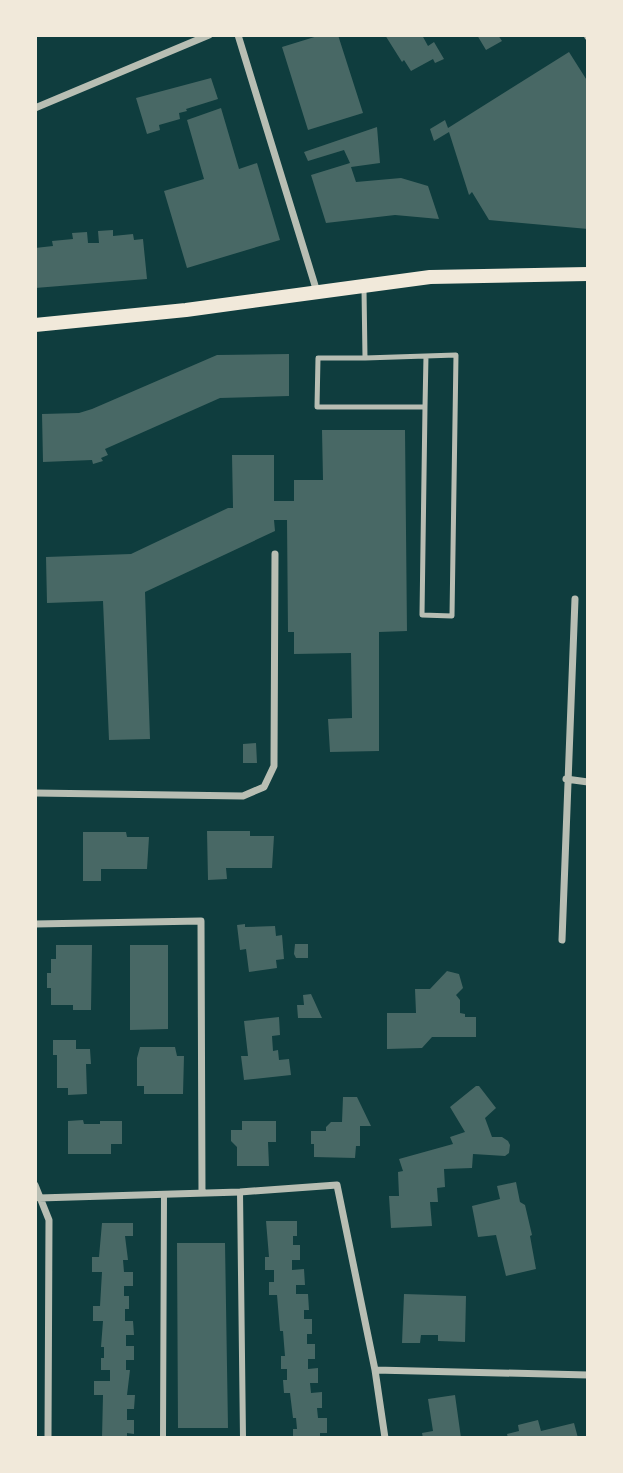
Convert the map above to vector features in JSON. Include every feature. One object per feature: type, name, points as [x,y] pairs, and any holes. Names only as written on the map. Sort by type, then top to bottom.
[{"type":"main road","points":[[35,325],[186,310],[430,277],[588,274]]},
{"type":"street","points":[[35,108],[209,35]]},
{"type":"street","points":[[239,35],[317,292]]},
{"type":"street","points":[[35,793],[243,796],[264,787],[274,766],[275,554]]},
{"type":"street","points":[[562,940],[566,779],[575,599]]},
{"type":"street","points":[[566,779],[588,782]]},
{"type":"street","points":[[35,924],[201,921],[202,1193]]},
{"type":"street","points":[[35,1185],[49,1220],[48,1438]]},
{"type":"street","points":[[39,1198],[240,1192],[337,1185],[376,1370],[386,1438]]},
{"type":"street","points":[[240,1192],[243,1438]]},
{"type":"street","points":[[163,1438],[164,1194]]},
{"type":"street","points":[[376,1370],[588,1375]]},
{"type":"lane","points":[[364,286],[365,358]]},
{"type":"lane","points":[[425,407],[317,407],[318,358],[456,355],[452,616],[422,615],[426,356]]},
{"type":"building","points":[[321,35],[338,35],[363,113],[308,130],[282,47]]},
{"type":"building","points":[[385,35],[422,35],[428,46],[434,42],[444,59],[435,63],[433,59],[411,71]]},
{"type":"building","points":[[477,35],[498,35],[502,41],[486,50]]},
{"type":"building","points":[[569,52],[588,82],[588,229],[489,220],[472,192],[469,195],[449,132],[434,141],[430,129],[445,120],[448,128]]},
{"type":"building","points":[[211,78],[218,99],[186,109],[187,111],[179,113],[180,119],[159,125],[160,130],[147,134],[136,98]]},
{"type":"building","points":[[221,108],[239,169],[257,163],[280,240],[187,268],[164,191],[204,179],[187,120]]},
{"type":"building","points":[[377,127],[380,163],[351,167],[356,182],[401,178],[428,186],[439,219],[395,215],[326,223],[311,175],[350,163],[344,150],[308,161],[304,152]]},
{"type":"building","points":[[113,230],[113,236],[133,234],[134,240],[143,239],[147,279],[35,288],[35,248],[53,246],[52,241],[73,239],[72,233],[87,232],[88,243],[99,243],[98,231]]},
{"type":"building","points":[[289,354],[289,396],[220,398],[105,449],[108,455],[101,458],[103,461],[93,464],[92,460],[43,462],[42,414],[79,413],[92,409],[217,355]]},
{"type":"building","points":[[322,430],[405,430],[407,631],[379,632],[379,751],[330,752],[328,719],[352,718],[351,653],[294,654],[294,632],[288,632],[287,520],[274,520],[275,531],[145,592],[150,739],[109,740],[103,601],[47,603],[46,557],[131,554],[233,508],[232,455],[274,455],[274,501],[294,501],[294,480],[323,480]]},
{"type":"building","points":[[256,743],[257,763],[243,763],[243,744]]},
{"type":"building","points":[[207,831],[250,831],[250,836],[274,836],[272,868],[226,868],[227,879],[208,880]]},
{"type":"building","points":[[83,832],[126,832],[127,837],[149,837],[147,869],[101,869],[101,881],[83,881]]},
{"type":"building","points":[[245,924],[245,927],[275,926],[276,936],[282,935],[284,959],[276,960],[277,968],[249,972],[246,949],[240,950],[237,925]]},
{"type":"building","points":[[295,944],[308,944],[308,958],[296,958]]},
{"type":"building","points":[[56,945],[92,945],[91,1010],[73,1010],[73,1005],[51,1005],[51,988],[47,988],[47,973],[51,973],[51,959],[56,959]]},
{"type":"building","points":[[130,945],[168,945],[168,1029],[130,1030]]},
{"type":"building","points":[[447,971],[459,974],[463,988],[456,995],[460,1000],[460,1013],[465,1014],[465,1017],[476,1017],[476,1037],[432,1037],[422,1048],[387,1049],[387,1013],[416,1013],[415,989],[430,989]]},
{"type":"building","points":[[311,994],[322,1018],[298,1018],[297,1005],[304,1005],[303,995]]},
{"type":"building","points":[[279,1017],[280,1035],[272,1036],[273,1051],[278,1050],[279,1060],[289,1059],[291,1075],[244,1080],[241,1056],[248,1056],[244,1021]]},
{"type":"building","points":[[53,1040],[76,1040],[76,1049],[90,1049],[91,1064],[86,1064],[87,1094],[68,1095],[68,1088],[57,1088],[57,1055],[53,1055]]},
{"type":"building","points":[[140,1047],[175,1047],[177,1056],[184,1056],[183,1094],[144,1094],[144,1086],[137,1086],[137,1058]]},
{"type":"building","points":[[479,1086],[496,1108],[485,1118],[492,1137],[502,1137],[508,1141],[509,1153],[505,1156],[473,1154],[472,1168],[444,1169],[445,1187],[437,1188],[438,1202],[430,1202],[432,1226],[391,1228],[389,1196],[399,1196],[398,1172],[403,1171],[399,1159],[453,1144],[450,1137],[465,1132],[450,1107]]},
{"type":"building","points":[[343,1097],[357,1097],[371,1126],[360,1126],[360,1146],[356,1146],[355,1158],[314,1157],[311,1131],[326,1131],[331,1122],[342,1122]]},
{"type":"building","points":[[83,1120],[84,1124],[122,1121],[122,1144],[111,1144],[111,1154],[68,1154],[68,1121]]},
{"type":"building","points":[[242,1121],[276,1121],[276,1142],[268,1142],[269,1166],[237,1166],[237,1147],[231,1141],[231,1130],[242,1130]]},
{"type":"building","points":[[516,1182],[532,1235],[530,1236],[536,1269],[506,1276],[496,1235],[478,1237],[472,1206],[500,1199],[497,1186]]},
{"type":"building","points":[[266,1221],[297,1221],[297,1236],[293,1236],[293,1245],[300,1245],[300,1260],[292,1260],[292,1270],[304,1269],[305,1285],[296,1285],[296,1294],[308,1294],[309,1310],[304,1310],[304,1319],[312,1319],[312,1334],[307,1334],[307,1344],[315,1344],[315,1359],[308,1359],[308,1369],[318,1368],[318,1383],[310,1383],[311,1393],[322,1392],[322,1408],[317,1408],[318,1418],[327,1418],[327,1433],[320,1433],[320,1438],[293,1438],[293,1429],[297,1429],[296,1418],[293,1418],[290,1393],[284,1393],[283,1380],[287,1380],[287,1369],[281,1369],[281,1356],[285,1356],[277,1295],[269,1295],[269,1282],[274,1282],[274,1270],[265,1270],[265,1257],[269,1257]]},
{"type":"building","points":[[102,1223],[133,1223],[133,1236],[125,1236],[128,1260],[123,1260],[124,1272],[133,1272],[133,1286],[124,1286],[124,1296],[129,1296],[125,1321],[133,1321],[134,1335],[126,1335],[126,1346],[134,1346],[134,1360],[126,1360],[126,1370],[130,1370],[127,1395],[135,1395],[134,1409],[127,1409],[127,1420],[134,1420],[134,1434],[127,1433],[127,1438],[102,1438],[103,1395],[94,1395],[94,1381],[110,1381],[110,1370],[101,1370],[101,1358],[104,1358],[104,1347],[101,1347],[103,1321],[93,1321],[93,1306],[100,1306],[102,1272],[92,1272],[92,1257],[99,1257]]},
{"type":"building","points":[[177,1243],[225,1243],[228,1428],[178,1428]]},
{"type":"building","points":[[404,1294],[466,1296],[465,1342],[438,1341],[438,1335],[421,1335],[420,1343],[402,1343]]},
{"type":"building","points":[[455,1395],[461,1438],[423,1438],[422,1433],[433,1431],[428,1399]]},
{"type":"building","points":[[538,1420],[541,1431],[574,1423],[578,1438],[508,1438],[507,1434],[519,1431],[518,1425]]}]
